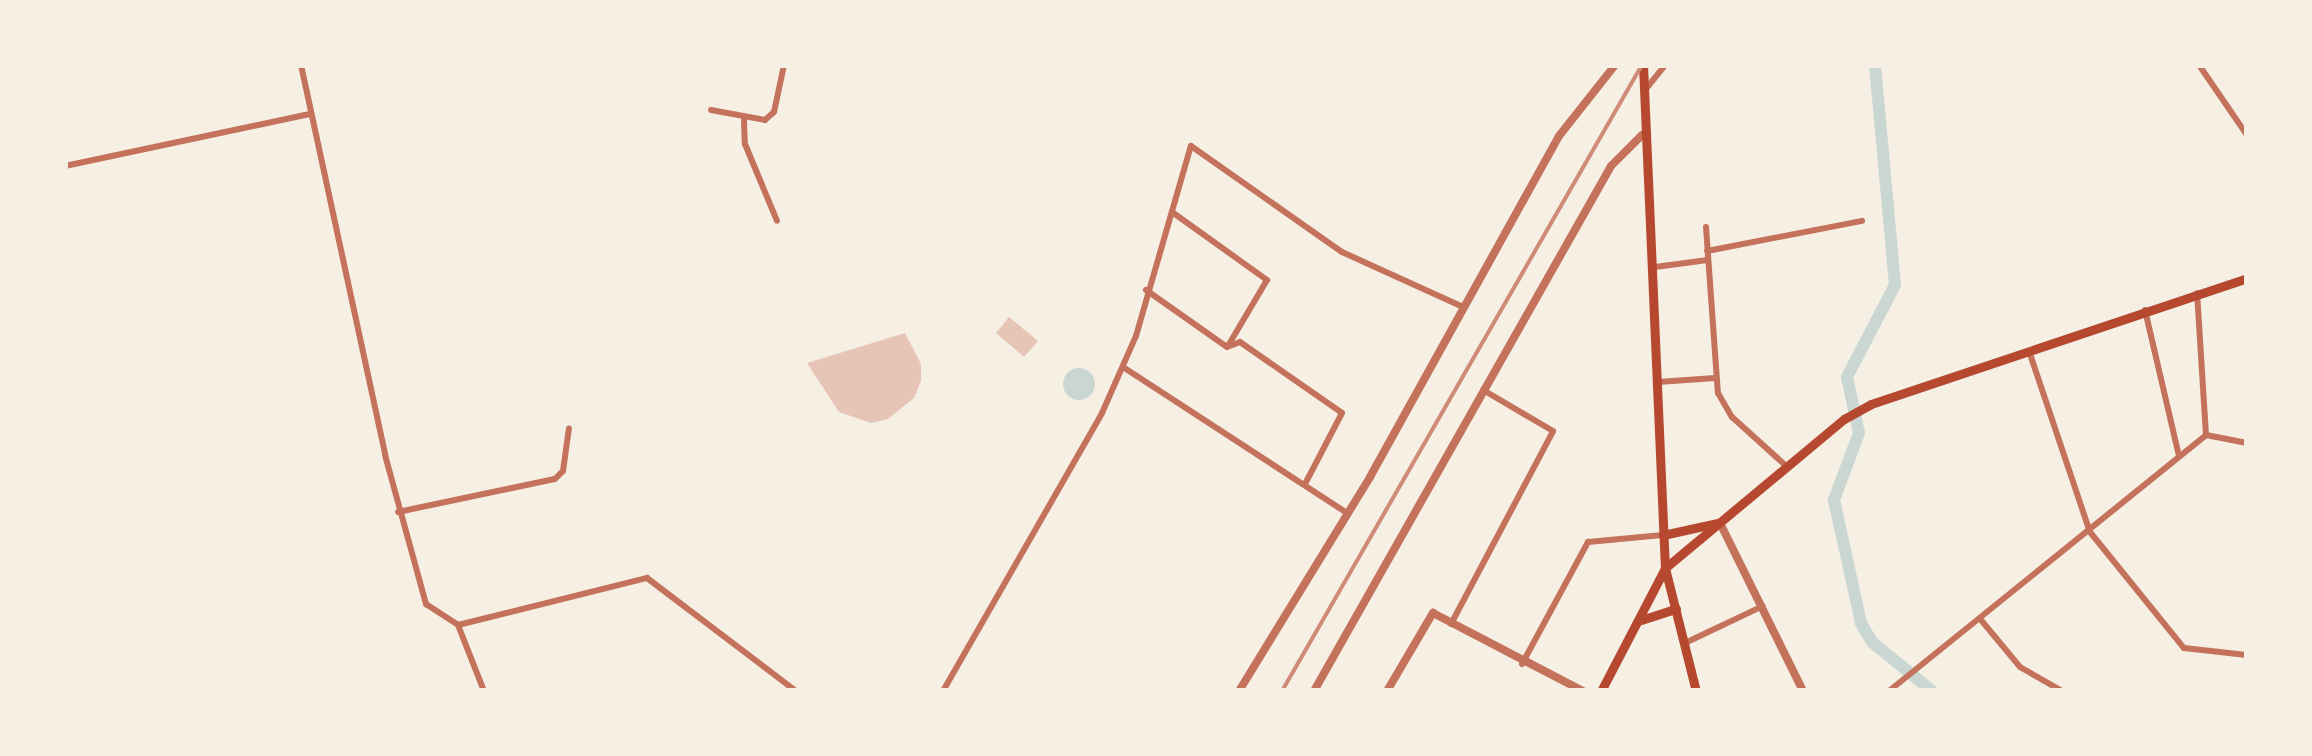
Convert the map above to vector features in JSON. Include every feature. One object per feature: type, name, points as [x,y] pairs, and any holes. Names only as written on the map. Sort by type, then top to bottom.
[{"type":"main road","points":[[1643,65],[1642,135],[1655,266],[1665,568],[1696,691]]},
{"type":"main road","points":[[1601,691],[1665,568],[1784,464],[1844,419],[1871,404],[2144,308],[2247,278]]},
{"type":"main road","points":[[1663,535],[1720,522]]},
{"type":"main road","points":[[1638,620],[1676,609]]},
{"type":"street","points":[[301,65],[398,512],[426,604],[458,624],[484,691]]},
{"type":"street","points":[[711,110],[744,120],[774,112],[784,65]]},
{"type":"street","points":[[1239,691],[1347,512],[1559,136],[1615,65]]},
{"type":"street","points":[[1641,95],[1665,65]]},
{"type":"street","points":[[2199,65],[2247,135]]},
{"type":"street","points":[[65,166],[309,114]]},
{"type":"street","points":[[744,120],[745,144],[777,220]]},
{"type":"street","points":[[1314,691],[1610,166],[1642,135]]},
{"type":"street","points":[[943,691],[1123,367],[1144,312],[1145,289],[1191,146],[1342,252],[1463,308]]},
{"type":"street","points":[[1172,212],[1267,280],[1228,346]]},
{"type":"street","points":[[1655,266],[1862,221]]},
{"type":"street","points":[[1706,227],[1715,378],[1732,417],[1784,464]]},
{"type":"street","points":[[1145,289],[1228,346]]},
{"type":"street","points":[[2197,292],[2206,434]]},
{"type":"street","points":[[2144,308],[2179,456]]},
{"type":"street","points":[[1228,346],[1240,342],[1342,413],[1305,484]]},
{"type":"street","points":[[2028,350],[2090,532],[2184,648],[2247,655]]},
{"type":"street","points":[[1123,367],[1347,512]]},
{"type":"street","points":[[1658,382],[1715,378]]},
{"type":"street","points":[[1451,624],[1552,431],[1482,389]]},
{"type":"street","points":[[398,512],[555,478],[562,471],[569,428]]},
{"type":"street","points":[[2206,434],[2247,443]]},
{"type":"street","points":[[1891,690],[2206,434]]},
{"type":"street","points":[[1720,522],[1803,691]]},
{"type":"street","points":[[1522,664],[1588,542],[1663,535]]},
{"type":"street","points":[[458,624],[648,578],[796,691]]},
{"type":"street","points":[[1685,643],[1763,606]]},
{"type":"street","points":[[1386,691],[1433,613],[1522,664],[1583,691]]},
{"type":"street","points":[[1981,620],[2020,667],[2062,691]]},
{"type":"shaded area","points":[[1079,368],[1090,373],[1095,384],[1090,395],[1079,400],[1068,395],[1063,384],[1068,373]]},
{"type":"building","points":[[1009,317],[1038,341],[1024,357],[996,333]]},
{"type":"building","points":[[905,333],[921,364],[921,381],[914,398],[888,419],[871,423],[839,412],[807,363]]},
{"type":"waterway","points":[[1875,65],[1895,285],[1847,377],[1859,433],[1834,500],[1861,623],[1872,642],[1932,691]]},
{"type":"railway","points":[[1282,691],[1642,65]]}]
